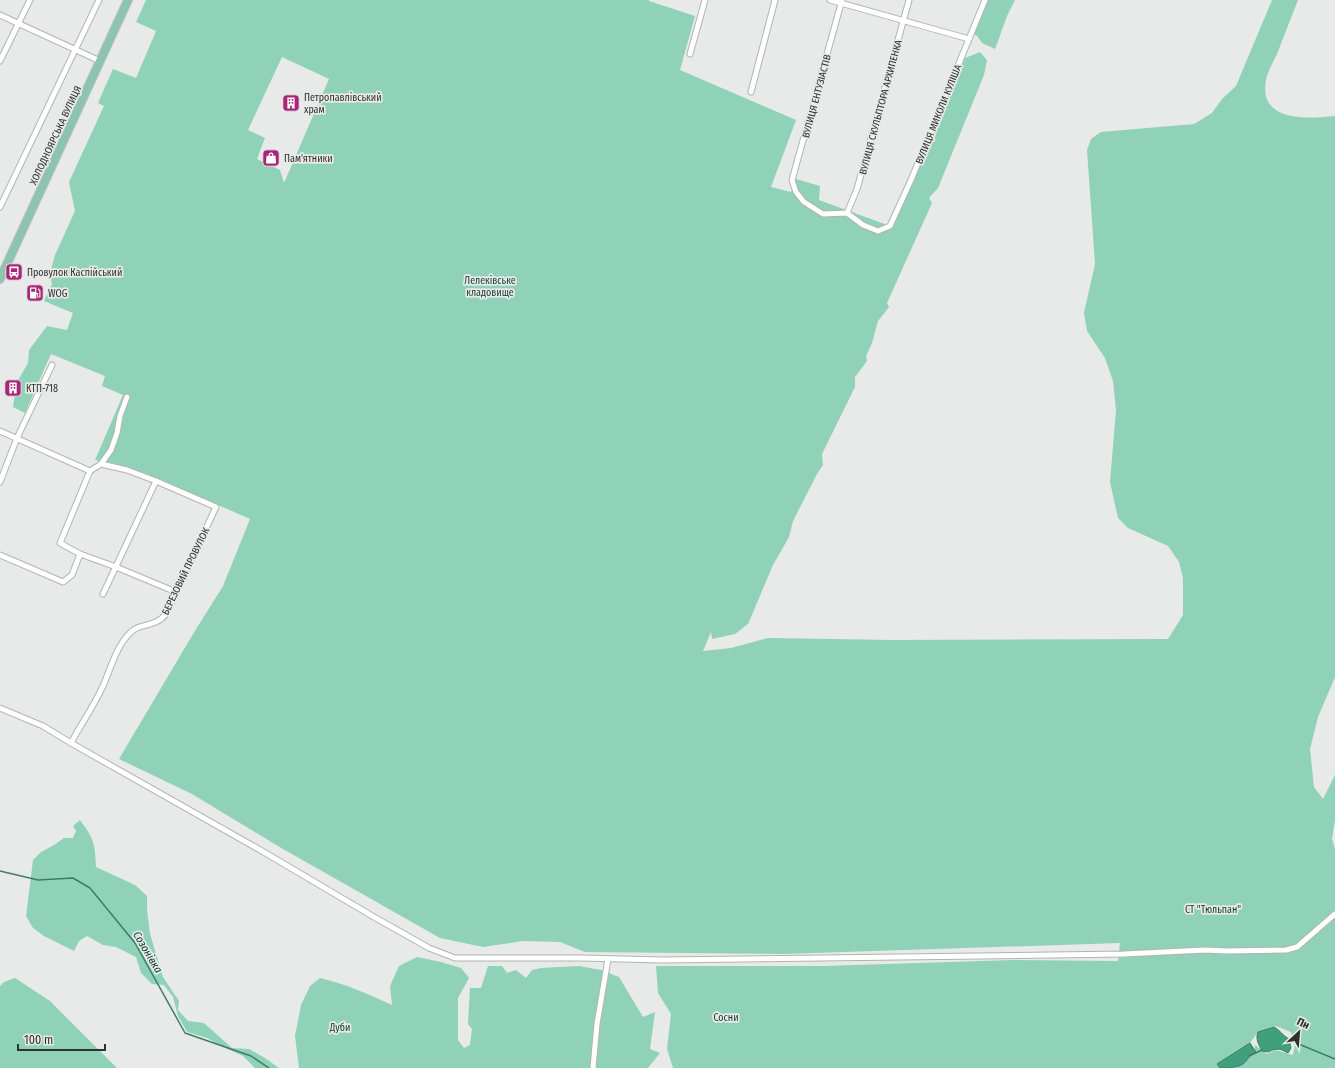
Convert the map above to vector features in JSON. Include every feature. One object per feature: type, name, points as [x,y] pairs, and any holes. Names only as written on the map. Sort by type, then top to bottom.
[{"type":"main road","name":"ХОЛОДНОЯРСЬКА ВУЛИЦЯ","points":[[0,279],[128,0]]},
{"type":"street","points":[[0,61],[30,0]]},
{"type":"street","points":[[0,207],[99,0]]},
{"type":"street","points":[[690,54],[705,0]]},
{"type":"street","points":[[751,92],[774,0]]},
{"type":"street","points":[[830,0],[842,2],[969,39]]},
{"type":"street","name":"ВУЛИЦЯ СКУЛЬПТОРА АРХИПЕНКА","points":[[847,213],[858,188],[909,0]]},
{"type":"street","name":"ВУЛИЦЯ МИКОЛИ КУЛІША","points":[[847,213],[863,225],[878,231],[890,226],[912,180],[985,0]]},
{"type":"street","name":"ВУЛИЦЯ ЕНТУЗІАСТІВ","points":[[842,2],[792,180],[796,192],[804,202],[823,214],[847,213]]},
{"type":"street","points":[[0,15],[100,62]]},
{"type":"street","points":[[0,482],[17,438],[52,365]]},
{"type":"street","points":[[127,397],[120,416],[111,450],[101,464],[90,472],[60,543],[80,554],[176,592]]},
{"type":"street","points":[[0,431],[90,472]]},
{"type":"street","points":[[101,464],[127,470],[156,481],[103,594]]},
{"type":"street","name":"БЕРЕЗОВИЙ ПРОВУЛОК","points":[[71,743],[102,688],[122,642],[132,630],[162,620],[166,614],[216,507],[156,481]]},
{"type":"street","points":[[0,555],[63,582],[72,575],[80,554]]},
{"type":"street","points":[[0,708],[43,726],[256,847],[429,948],[455,958],[582,958],[608,960],[662,960],[1124,954],[1205,950],[1286,950],[1297,947],[1335,914]]},
{"type":"street","points":[[593,1068],[597,1024],[608,960]]},
{"type":"green space","points":[[146,0],[649,0],[695,16],[680,70],[796,120],[771,187],[791,192],[796,179],[820,186],[819,200],[893,227],[965,58],[980,52],[987,60],[984,75],[938,188],[929,198],[932,203],[887,303],[889,307],[878,321],[872,343],[866,356],[867,361],[855,377],[855,387],[822,454],[823,465],[793,521],[789,537],[773,565],[748,624],[735,634],[712,639],[711,632],[703,651],[731,648],[768,638],[893,640],[1168,639],[1183,615],[1183,578],[1179,562],[1168,546],[1128,528],[1118,518],[1110,482],[1116,410],[1113,381],[1105,358],[1087,331],[1084,313],[1095,264],[1087,150],[1091,139],[1101,132],[1194,124],[1212,113],[1222,99],[1236,86],[1272,0],[1298,0],[1268,73],[1266,80],[1266,94],[1269,104],[1277,111],[1287,115],[1311,118],[1335,116],[1335,677],[1318,717],[1310,749],[1314,787],[1323,799],[1335,775],[1335,820],[1332,839],[1335,849],[1335,1068],[1235,1068],[1242,1064],[1255,1052],[1255,1045],[1267,1054],[1276,1050],[1293,1055],[1295,1045],[1291,1032],[1276,1026],[1258,1032],[1250,1043],[1217,1064],[1220,1068],[673,1068],[667,1049],[671,1014],[658,993],[656,966],[823,966],[1013,960],[1118,961],[1120,943],[783,954],[585,952],[560,942],[523,941],[483,947],[440,938],[283,849],[192,794],[119,759],[223,586],[250,519],[145,473],[95,460],[123,395],[102,386],[105,376],[51,354],[25,413],[13,407],[17,382],[28,363],[29,350],[47,326],[67,330],[73,313],[44,301],[52,284],[50,273],[55,255],[75,211],[69,182],[104,106],[98,103],[113,69],[136,78],[156,31],[136,22]],"holes":[[[282,57],[329,79],[284,183],[280,170],[257,159],[265,138],[248,130]]]},
{"type":"green space","points":[[988,0],[1015,0],[1007,16],[995,49],[982,43],[974,34]]},
{"type":"green space","points":[[80,820],[93,842],[96,867],[135,885],[147,896],[150,934],[163,977],[179,1001],[178,1010],[188,1021],[204,1023],[232,1048],[249,1049],[279,1068],[255,1068],[243,1056],[207,1038],[187,1032],[178,1016],[173,997],[164,985],[152,984],[141,973],[136,957],[116,947],[103,945],[87,936],[79,941],[74,951],[44,936],[33,928],[26,916],[33,860],[41,852],[64,838],[73,838],[76,831],[73,826]]},
{"type":"green space","name":"Дуби","points":[[417,957],[461,968],[469,978],[458,998],[458,1040],[464,1048],[470,1045],[472,1029],[468,1024],[470,988],[481,988],[488,966],[502,966],[507,973],[516,970],[526,978],[532,970],[541,968],[579,966],[601,970],[619,977],[643,1017],[655,1012],[650,1049],[660,1053],[648,1068],[299,1068],[295,1036],[301,1005],[310,986],[320,978],[330,980],[366,993],[392,1005],[390,986],[399,966]]},
{"type":"green space","points":[[15,978],[50,1001],[117,1068],[0,1068],[0,986],[4,982]]},
{"type":"shaded area","points":[[1274,1027],[1289,1039],[1291,1048],[1288,1053],[1278,1049],[1268,1052],[1262,1051],[1257,1040],[1258,1032]]},
{"type":"shaded area","points":[[1250,1043],[1256,1052],[1243,1064],[1235,1067],[1220,1068],[1217,1064]]},
{"type":"waterway","name":"Созонівка","points":[[0,871],[38,880],[73,878],[90,888],[135,943],[185,1033],[251,1056],[269,1068]]},
{"type":"waterway","name":"Созонівка","points":[[1289,1040],[1335,1059]]},
{"type":"waterway","name":"Созонівка","points":[[1249,1056],[1262,1050]]},
{"type":"place","name":"Петропавлівський храм","points":[[291,103]]},
{"type":"place","name":"Пам'ятники","points":[[271,158]]},
{"type":"place","name":"Провулок Каспійський","points":[[14,272]]},
{"type":"place","name":"WOG","points":[[35,293]]},
{"type":"place","name":"КТП-718","points":[[13,388]]},
{"type":"park label","name":"Лелеківське кладовище","points":[[490,286]]},
{"type":"park label","name":"СТ \"Тюльпан\"","points":[[1213,909]]},
{"type":"park label","name":"Сосни","points":[[726,1017]]}]
